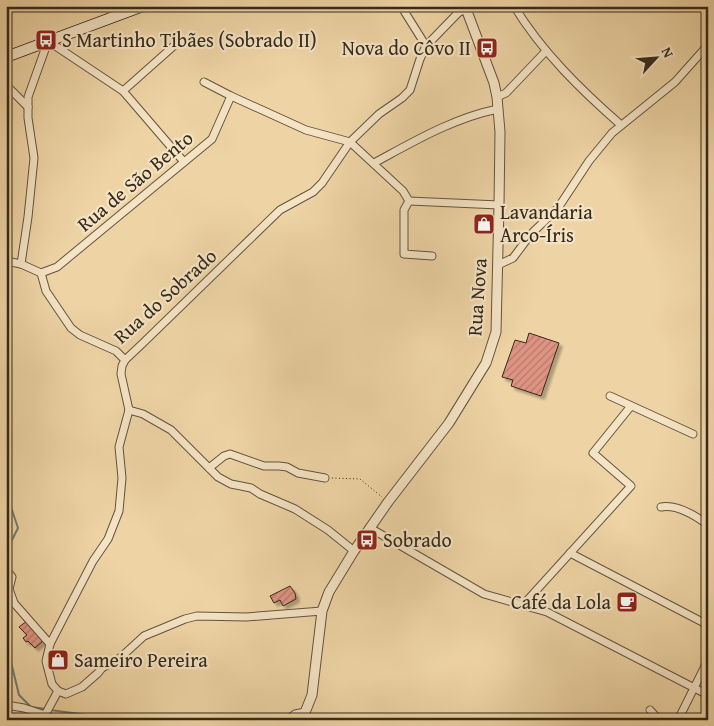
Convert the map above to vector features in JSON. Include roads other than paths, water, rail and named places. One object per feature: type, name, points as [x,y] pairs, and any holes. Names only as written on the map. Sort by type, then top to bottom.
[{"type":"main road","points":[[6,57],[143,6]]},
{"type":"street","points":[[401,6],[426,46],[458,13],[467,7]]},
{"type":"street","points":[[514,6],[524,23],[573,82],[621,125]]},
{"type":"street","name":"Rua Nova","points":[[304,716],[312,695],[322,611],[329,592],[354,551],[388,502],[449,423],[486,363],[496,332],[500,205],[498,97],[467,7]]},
{"type":"street","points":[[21,264],[34,158],[28,97],[48,41],[123,91],[184,162]]},
{"type":"street","points":[[123,91],[176,44]]},
{"type":"street","points":[[498,265],[513,258],[530,234],[558,208],[600,147],[621,125],[675,82],[708,45]]},
{"type":"street","name":"Rua do Sobrado","points":[[41,272],[46,291],[72,328],[80,335],[116,351],[125,360],[280,210],[313,192],[322,183],[350,142],[379,114],[410,90],[420,58],[426,46]]},
{"type":"street","points":[[498,97],[506,93],[546,51]]},
{"type":"street","points":[[204,82],[306,130],[350,142],[404,191],[409,201]]},
{"type":"street","points":[[6,85],[28,107]]},
{"type":"street","name":"Rua de São Bento","points":[[41,272],[57,267],[212,139],[231,96]]},
{"type":"street","points":[[374,164],[435,130],[487,111],[498,109]]},
{"type":"street","points":[[409,201],[500,205]]},
{"type":"street","points":[[409,201],[404,210],[404,254],[432,256]]},
{"type":"street","points":[[6,261],[21,264],[41,272]]},
{"type":"street","points":[[6,699],[9,706],[24,708],[46,716],[56,694],[46,661],[50,644],[93,561],[108,539],[117,517],[122,478],[119,447],[129,410],[121,374],[125,360]]},
{"type":"street","points":[[610,396],[693,434]]},
{"type":"street","points":[[522,604],[631,486],[592,453],[631,406]]},
{"type":"street","points":[[129,410],[143,414],[171,430],[218,477],[232,484],[252,488],[260,494],[295,510],[328,530],[354,551]]},
{"type":"street","points":[[209,468],[224,456],[230,454],[264,466],[287,467],[298,473],[326,478]]},
{"type":"street","points":[[662,507],[668,506],[679,509],[697,517],[708,525]]},
{"type":"street","points":[[370,528],[484,594],[522,604],[563,619],[708,696]]},
{"type":"street","points":[[570,553],[708,625]]},
{"type":"street","points":[[6,569],[12,577],[10,589],[14,603],[50,644]]},
{"type":"street","points":[[56,694],[66,694],[82,687],[102,668],[120,658],[144,636],[185,619],[197,616],[246,617],[322,611]]},
{"type":"street","points":[[678,720],[708,660]]},
{"type":"street","points":[[650,710],[659,720]]},
{"type":"street","points":[[287,720],[296,714],[304,716]]},
{"type":"waterway","points":[[6,492],[18,528],[6,552]]},
{"type":"waterway","points":[[6,641],[19,695],[31,707],[46,709]]},
{"type":"waterway","points":[[50,710],[95,716],[104,720]]},
{"type":"place","name":"S Martinho Tibães (Sobrado II)","points":[[46,40]]},
{"type":"place","name":"Nova do Côvo II","points":[[487,48]]},
{"type":"place","name":"Lavandaria Arco-Íris","points":[[484,224]]},
{"type":"place","name":"Sobrado","points":[[367,540]]},
{"type":"place","name":"Café da Lola","points":[[627,602]]},
{"type":"place","name":"Sameiro Pereira","points":[[58,660]]}]
